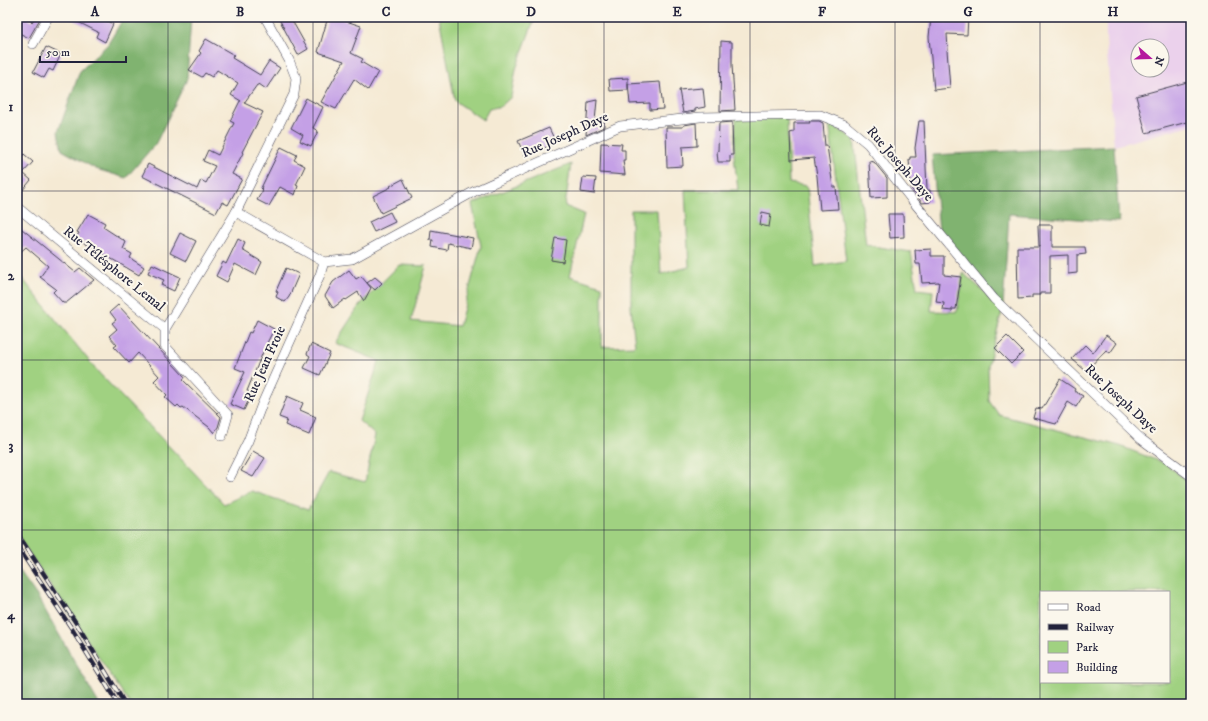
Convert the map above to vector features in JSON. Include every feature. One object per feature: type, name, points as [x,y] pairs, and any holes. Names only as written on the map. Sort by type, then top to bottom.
[{"type":"street","points":[[33,44],[48,17]]},
{"type":"street","points":[[165,329],[236,212],[294,94],[296,78],[289,60],[265,17]]},
{"type":"street","name":"Rue Joseph Daye","points":[[324,262],[352,259],[475,191],[620,126],[700,117],[820,115],[845,125],[868,144],[994,299],[1141,439],[1191,476]]},
{"type":"street","name":"Rue Télésphore Lemal","points":[[17,207],[165,329],[165,346],[228,414],[222,436]]},
{"type":"street","points":[[236,212],[324,262]]},
{"type":"street","name":"Rue Jean Froie","points":[[230,477],[248,441],[265,398],[320,275],[324,262]]},
{"type":"shaded area","points":[[1106,17],[1191,17],[1191,125],[1114,146],[1106,39]]},
{"type":"green space","points":[[124,17],[191,17],[187,79],[156,143],[126,178],[96,169],[62,150],[58,132],[80,71],[108,44]]},
{"type":"green space","points":[[439,17],[535,17],[516,69],[511,97],[501,106],[489,109],[483,120],[455,101]]},
{"type":"green space","points":[[787,115],[789,183],[807,186],[815,266],[846,261],[829,123],[854,139],[866,245],[911,252],[917,289],[933,291],[931,311],[957,312],[963,273],[1003,308],[988,366],[989,401],[999,415],[1120,446],[1166,464],[1191,484],[1191,704],[130,704],[17,535],[17,272],[99,373],[224,504],[252,491],[308,510],[329,472],[365,482],[375,435],[359,421],[379,361],[335,343],[359,306],[399,265],[426,266],[411,321],[459,326],[481,246],[472,204],[571,164],[565,206],[584,214],[570,276],[602,286],[602,347],[635,346],[631,307],[631,210],[657,210],[661,274],[689,267],[685,190],[738,190],[734,157],[736,117]]},
{"type":"green space","points":[[1114,146],[1119,222],[1009,214],[1003,308],[939,231],[932,155]]},
{"type":"green space","points":[[17,568],[37,596],[99,704],[17,704],[17,629],[22,627],[17,612]]},
{"type":"building","points":[[20,17],[26,17],[32,22],[35,17],[41,17],[29,38],[17,32],[17,22]]},
{"type":"building","points":[[68,17],[99,17],[113,24],[105,42],[96,37],[98,32]]},
{"type":"building","points":[[278,17],[290,17],[308,49],[298,55]]},
{"type":"building","points":[[328,17],[344,17],[343,20],[361,26],[351,53],[363,59],[361,62],[378,72],[368,90],[354,79],[336,109],[321,102],[344,61],[318,52]]},
{"type":"building","points":[[931,17],[968,17],[967,35],[947,34],[950,88],[934,90],[929,37]]},
{"type":"building","points":[[206,39],[234,55],[232,58],[260,75],[269,61],[280,68],[266,89],[259,84],[257,85],[244,103],[263,112],[232,174],[242,179],[228,205],[222,202],[216,213],[142,176],[148,164],[197,189],[201,180],[206,183],[215,166],[203,161],[208,150],[218,155],[234,123],[230,121],[241,101],[231,95],[238,83],[217,70],[212,77],[205,73],[202,77],[189,70],[201,53],[199,51]]},
{"type":"building","points":[[721,41],[732,42],[735,110],[720,111]]},
{"type":"building","points":[[46,47],[61,54],[53,71],[49,69],[44,78],[33,72]]},
{"type":"building","points":[[628,78],[628,90],[610,91],[609,79]]},
{"type":"building","points":[[1191,81],[1191,121],[1146,133],[1136,96]]},
{"type":"building","points":[[660,82],[663,109],[650,110],[650,103],[630,104],[628,84]]},
{"type":"building","points":[[703,88],[705,107],[695,109],[695,111],[683,113],[679,90]]},
{"type":"building","points":[[306,98],[323,107],[313,128],[318,131],[311,146],[300,141],[303,135],[291,128]]},
{"type":"building","points":[[597,100],[595,121],[604,120],[604,127],[586,135],[588,102]]},
{"type":"building","points":[[809,121],[819,121],[823,123],[825,146],[827,146],[833,187],[836,187],[838,209],[820,210],[814,158],[791,160],[790,133],[794,132],[794,123],[810,123]]},
{"type":"building","points":[[919,121],[924,121],[927,190],[930,190],[930,202],[922,203],[911,188],[909,159],[910,157],[916,157],[915,148]]},
{"type":"building","points":[[732,122],[733,155],[730,155],[730,162],[718,162],[717,151],[719,123]]},
{"type":"building","points":[[696,123],[697,146],[682,147],[683,166],[667,167],[666,127],[683,127],[684,125]]},
{"type":"building","points":[[549,128],[556,143],[525,156],[518,141]]},
{"type":"building","points":[[601,143],[622,144],[621,150],[625,150],[625,160],[623,160],[625,175],[600,173]]},
{"type":"building","points":[[281,147],[297,155],[294,160],[305,166],[296,185],[298,186],[295,195],[280,187],[269,206],[257,200],[263,190],[261,188]]},
{"type":"building","points":[[24,154],[33,162],[23,173],[31,180],[22,191],[17,186],[17,163]]},
{"type":"building","points":[[869,161],[874,162],[887,178],[887,197],[871,198]]},
{"type":"building","points":[[583,177],[596,178],[594,194],[581,192]]},
{"type":"building","points":[[403,179],[412,198],[381,213],[373,196]]},
{"type":"building","points":[[390,212],[395,222],[374,232],[369,222]]},
{"type":"building","points":[[762,212],[771,214],[769,227],[760,225]]},
{"type":"building","points":[[88,214],[105,223],[103,227],[126,242],[123,249],[132,254],[130,258],[144,267],[139,275],[76,238],[79,233],[77,232]]},
{"type":"building","points":[[888,214],[903,214],[904,237],[890,238]]},
{"type":"building","points":[[1038,225],[1052,225],[1052,247],[1085,247],[1086,254],[1077,255],[1077,273],[1068,274],[1068,255],[1050,256],[1050,293],[1040,293],[1040,295],[1032,295],[1032,298],[1018,299],[1017,247],[1039,247]]},
{"type":"building","points":[[22,229],[75,272],[80,268],[94,280],[66,303],[63,303],[53,292],[56,289],[40,277],[48,266],[26,247],[17,255],[17,236]]},
{"type":"building","points":[[431,230],[473,238],[471,248],[448,243],[447,250],[432,247],[433,240],[430,240]]},
{"type":"building","points":[[180,233],[196,241],[186,261],[170,253]]},
{"type":"building","points":[[555,238],[566,240],[563,262],[551,260]]},
{"type":"building","points":[[238,239],[245,243],[242,250],[262,262],[256,275],[235,264],[227,282],[216,276],[223,262],[226,264]]},
{"type":"building","points":[[931,249],[931,256],[944,256],[944,275],[961,277],[956,309],[952,309],[952,311],[943,310],[944,303],[936,302],[939,282],[922,283],[920,264],[916,264],[915,250]]},
{"type":"building","points":[[152,264],[180,277],[174,291],[161,285],[164,280],[148,273]]},
{"type":"building","points":[[286,268],[299,274],[289,297],[285,302],[276,297],[278,292],[276,291]]},
{"type":"building","points":[[349,270],[356,279],[361,276],[371,288],[364,301],[358,292],[333,308],[325,296],[333,282]]},
{"type":"building","points":[[375,277],[382,283],[375,290],[367,283]]},
{"type":"building","points":[[118,305],[185,377],[183,380],[221,417],[218,427],[214,433],[209,427],[183,407],[181,408],[178,405],[176,407],[165,397],[167,395],[154,381],[159,376],[138,353],[129,363],[114,347],[117,345],[109,336],[117,329],[112,323],[116,320],[110,312]]},
{"type":"building","points":[[257,320],[274,329],[247,391],[252,393],[244,410],[230,404],[245,372],[235,368],[249,332],[251,333]]},
{"type":"building","points":[[1106,335],[1117,343],[1110,353],[1106,350],[1086,371],[1072,359],[1085,345],[1093,353]]},
{"type":"building","points":[[1007,336],[1023,352],[1011,364],[995,348]]},
{"type":"building","points":[[311,344],[330,353],[320,375],[304,368],[310,356],[307,354]]},
{"type":"building","points":[[1060,379],[1075,389],[1074,391],[1083,396],[1076,407],[1068,402],[1056,424],[1033,418],[1036,408],[1042,409]]},
{"type":"building","points":[[287,396],[303,403],[300,410],[316,417],[309,435],[285,425],[287,420],[279,417]]},
{"type":"building","points":[[253,451],[265,458],[253,477],[241,471]]},
{"type":"railway","points":[[17,533],[78,626],[125,704]]},
{"type":"railway","points":[[17,546],[72,629],[118,704]]}]
